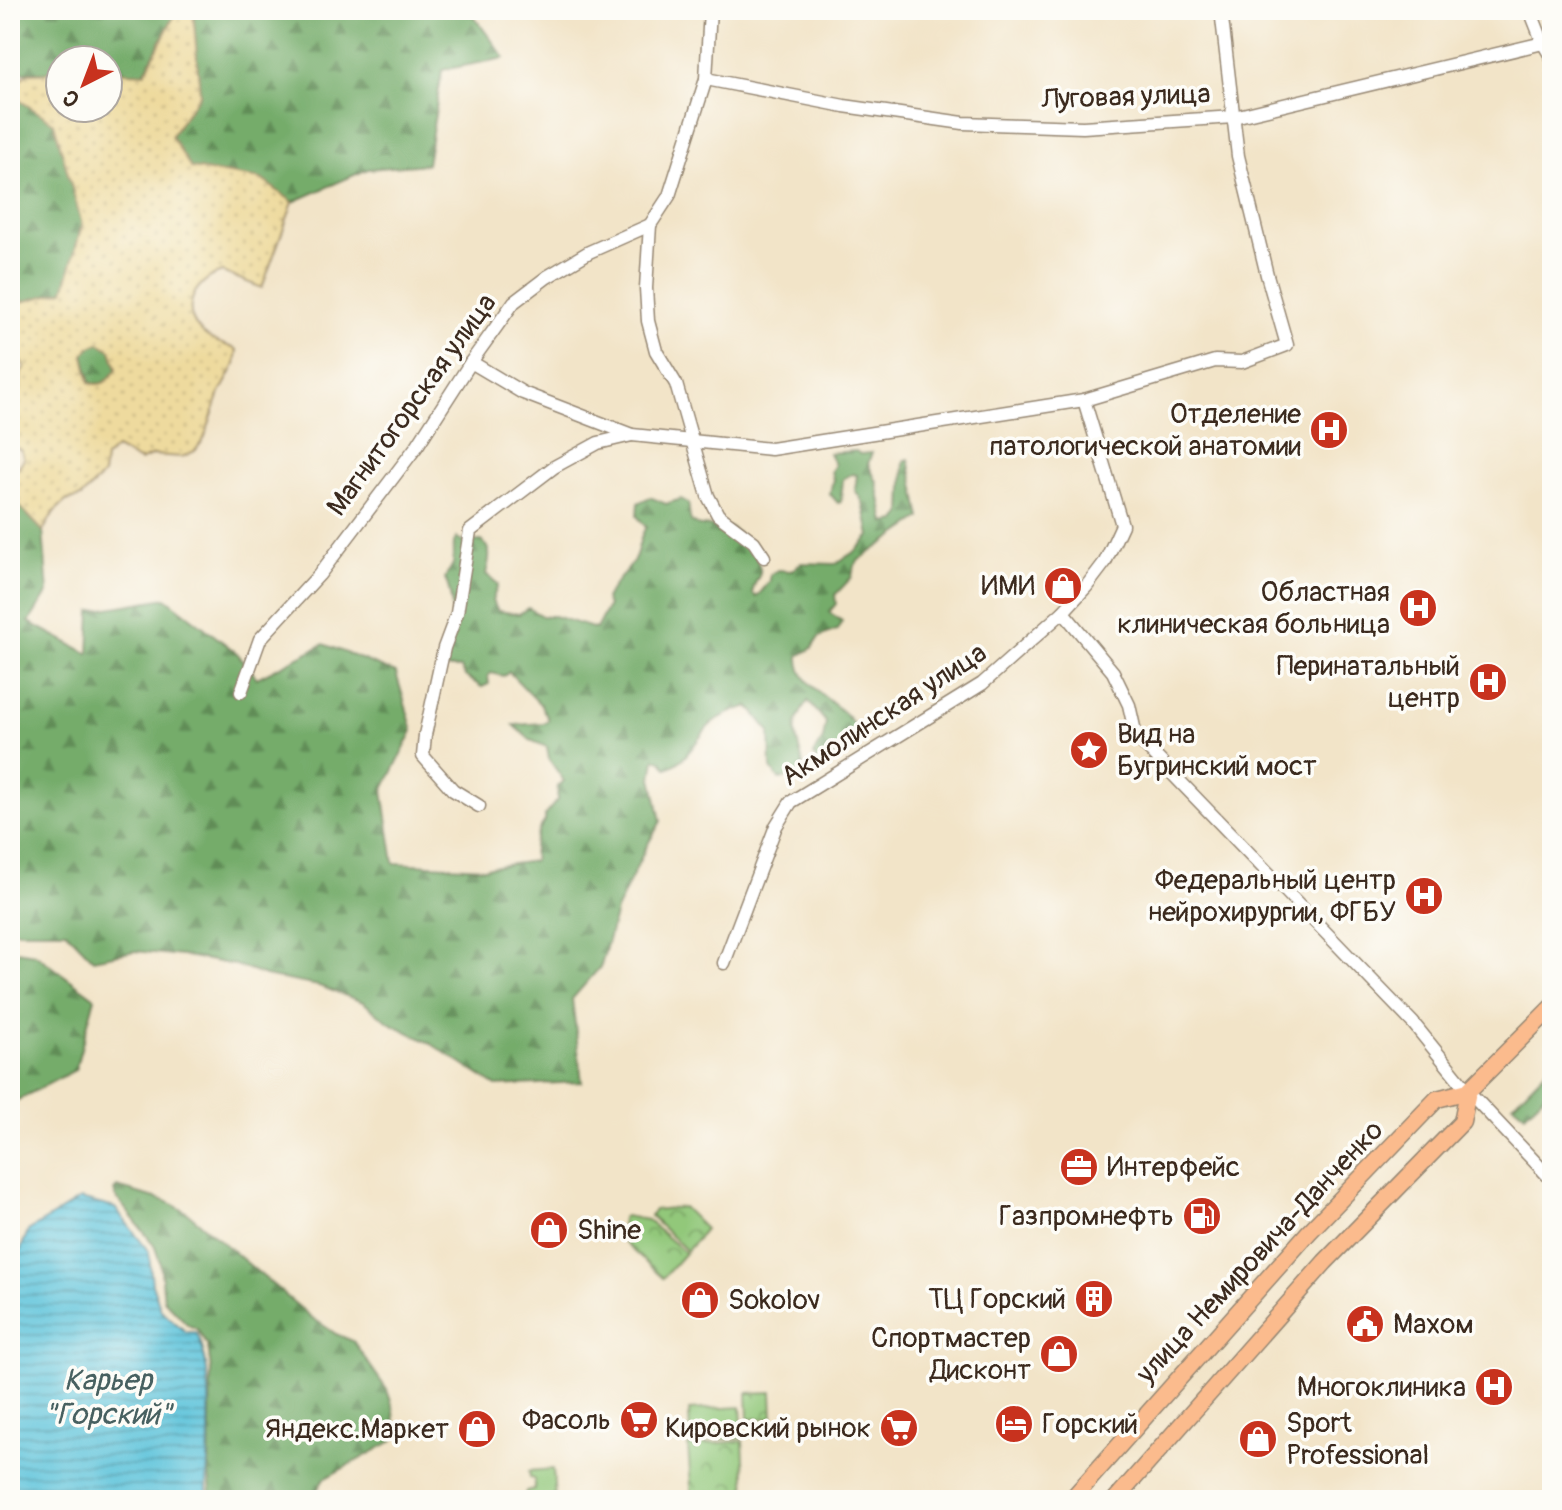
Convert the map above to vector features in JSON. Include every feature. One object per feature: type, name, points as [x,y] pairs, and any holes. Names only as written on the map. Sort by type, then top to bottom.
[{"type":"main road","name":"улица Немировича-Данченко","points":[[1071,1500],[1309,1232],[1437,1099],[1468,1091],[1552,1007]]},
{"type":"main road","name":"улица Немировича-Данченко","points":[[1115,1500],[1325,1262],[1462,1122],[1468,1091]]},
{"type":"street","points":[[710,10],[706,79],[669,196],[650,225],[646,288],[648,321],[656,351],[676,384],[708,496],[718,515],[754,542],[764,557]]},
{"type":"street","points":[[471,362],[523,393],[632,435],[771,449],[1084,400],[1215,361],[1242,362],[1287,345],[1238,156],[1221,10]]},
{"type":"street","points":[[1530,10],[1552,58]]},
{"type":"street","name":"Луговая улица","points":[[706,79],[844,106],[963,123],[1083,127],[1234,117],[1543,43]]},
{"type":"street","name":"Магнитогорская улица","points":[[241,692],[260,639],[319,575],[417,446],[514,302],[547,277],[589,252],[650,225]]},
{"type":"street","name":"Акмолинская улица","points":[[724,963],[776,826],[791,802],[982,684],[1063,612],[1105,562],[1122,525],[1084,400]]},
{"type":"street","points":[[479,806],[453,790],[423,756],[444,648],[457,613],[470,531],[554,467],[598,443],[632,435]]},
{"type":"street","points":[[1063,612],[1113,672],[1129,705],[1136,736],[1413,1023],[1468,1091],[1552,1180]]},
{"type":"green space","points":[[10,10],[181,10],[174,16],[144,73],[124,72],[124,44],[44,44],[44,72],[10,72]]},
{"type":"green space","points":[[193,10],[469,10],[505,58],[442,70],[427,164],[368,169],[293,202],[261,179],[190,168],[171,136],[200,94]]},
{"type":"green space","points":[[10,94],[44,116],[44,124],[55,124],[82,225],[64,291],[10,305]]},
{"type":"green space","points":[[99,343],[111,350],[117,369],[106,381],[96,384],[91,383],[84,354]]},
{"type":"green space","points":[[856,451],[860,454],[872,453],[868,464],[877,482],[885,523],[897,521],[902,514],[904,461],[909,459],[921,518],[859,560],[852,577],[835,595],[836,604],[829,612],[842,621],[837,630],[819,637],[812,648],[799,656],[806,679],[846,715],[860,738],[828,760],[817,761],[813,754],[823,739],[826,722],[808,701],[796,730],[804,773],[798,777],[779,779],[771,769],[770,732],[749,706],[712,723],[674,765],[667,768],[662,761],[655,759],[652,778],[661,821],[616,911],[601,966],[572,999],[582,1082],[496,1086],[430,1043],[390,1023],[363,1002],[319,986],[191,957],[135,951],[93,959],[66,931],[10,931],[10,496],[43,531],[48,592],[29,622],[89,654],[91,611],[166,598],[237,653],[257,678],[324,644],[396,673],[413,731],[383,791],[394,863],[484,868],[534,861],[537,835],[545,815],[557,800],[558,786],[564,781],[549,759],[547,747],[530,740],[514,725],[549,720],[540,704],[509,672],[504,676],[491,673],[488,676],[489,684],[482,687],[465,676],[461,668],[444,668],[452,611],[445,578],[453,564],[457,538],[464,542],[482,541],[488,549],[486,574],[498,584],[492,601],[498,611],[519,614],[528,608],[542,616],[554,616],[596,629],[608,606],[605,599],[635,558],[646,527],[637,516],[638,503],[650,497],[666,504],[681,499],[688,503],[692,522],[700,526],[730,528],[754,550],[760,572],[753,590],[757,597],[770,581],[770,575],[778,570],[791,571],[801,563],[835,564],[857,550],[870,536],[863,502],[855,490],[857,475],[843,479],[841,502],[838,503],[830,494],[831,471],[835,465],[829,453]]},
{"type":"green space","points":[[10,950],[35,954],[95,998],[75,1070],[10,1104]]},
{"type":"green space","points":[[1552,1064],[1552,1088],[1525,1114],[1513,1104]]},
{"type":"green space","points":[[117,1187],[166,1201],[188,1213],[311,1317],[353,1341],[387,1390],[394,1410],[396,1437],[324,1479],[311,1500],[212,1500],[208,1347],[197,1329],[188,1325],[164,1300],[160,1262],[154,1245],[116,1197],[114,1190]]},
{"type":"green space","points":[[683,1207],[705,1229],[687,1251],[650,1216],[654,1210]]},
{"type":"green space","points":[[622,1218],[647,1220],[685,1253],[663,1278],[623,1242]]},
{"type":"green space","points":[[772,1392],[773,1418],[748,1419],[747,1393]]},
{"type":"green space","points":[[741,1407],[743,1438],[690,1441],[689,1410]]},
{"type":"green space","points":[[743,1441],[746,1495],[735,1500],[692,1500],[688,1446]]},
{"type":"green space","points":[[553,1469],[555,1500],[524,1500],[526,1491],[535,1490],[529,1471]]},
{"type":"sand","points":[[181,10],[193,10],[200,94],[171,136],[191,168],[261,179],[293,202],[262,288],[222,272],[202,283],[192,300],[191,310],[198,329],[211,339],[237,350],[235,365],[220,393],[204,439],[195,451],[182,457],[153,455],[140,461],[116,448],[105,458],[103,475],[81,497],[66,501],[54,512],[43,531],[10,496],[10,471],[15,471],[24,459],[21,450],[15,447],[10,449],[10,397],[20,390],[21,372],[25,367],[20,360],[10,358],[10,305],[64,291],[82,225],[54,124],[124,124],[124,72],[145,73],[174,16]],"holes":[[[99,343],[111,350],[117,369],[103,383],[90,383],[84,355]]]},
{"type":"sand","points":[[44,72],[44,116],[10,94],[10,88],[28,73]]},
{"type":"water","name":"Карьер \"Горский\"","points":[[80,1199],[115,1208],[149,1252],[152,1284],[161,1310],[186,1332],[196,1332],[203,1349],[209,1389],[209,1434],[207,1495],[202,1500],[10,1500],[10,1255],[19,1254],[28,1231]]},
{"type":"place","name":"Отделение патологической анатомии","points":[[1329,430]]},
{"type":"place","name":"ИМИ","points":[[1063,586]]},
{"type":"place","name":"Областная клиническая больница","points":[[1418,608]]},
{"type":"place","name":"Перинатальный центр","points":[[1488,682]]},
{"type":"place","name":"Вид на Бугринский мост","points":[[1089,750]]},
{"type":"place","name":"Федеральный центр нейрохирургии, ФГБУ","points":[[1424,896]]},
{"type":"place","name":"Интерфейс","points":[[1079,1167]]},
{"type":"place","name":"Газпромнефть","points":[[1202,1216]]},
{"type":"place","name":"Shine","points":[[549,1230]]},
{"type":"place","name":"ТЦ Горский","points":[[1094,1299]]},
{"type":"place","name":"Sokolov","points":[[700,1300]]},
{"type":"place","name":"Махом","points":[[1365,1324]]},
{"type":"place","name":"Спортмастер Дисконт","points":[[1059,1354]]},
{"type":"place","name":"Многоклиника","points":[[1494,1387]]},
{"type":"place","name":"Фасоль","points":[[639,1420]]},
{"type":"place","name":"Горский","points":[[1014,1424]]},
{"type":"place","name":"Кировский рынок","points":[[899,1428]]},
{"type":"place","name":"Яндекс.Маркет","points":[[477,1429]]},
{"type":"place","name":"Sport Professional","points":[[1258,1439]]}]
